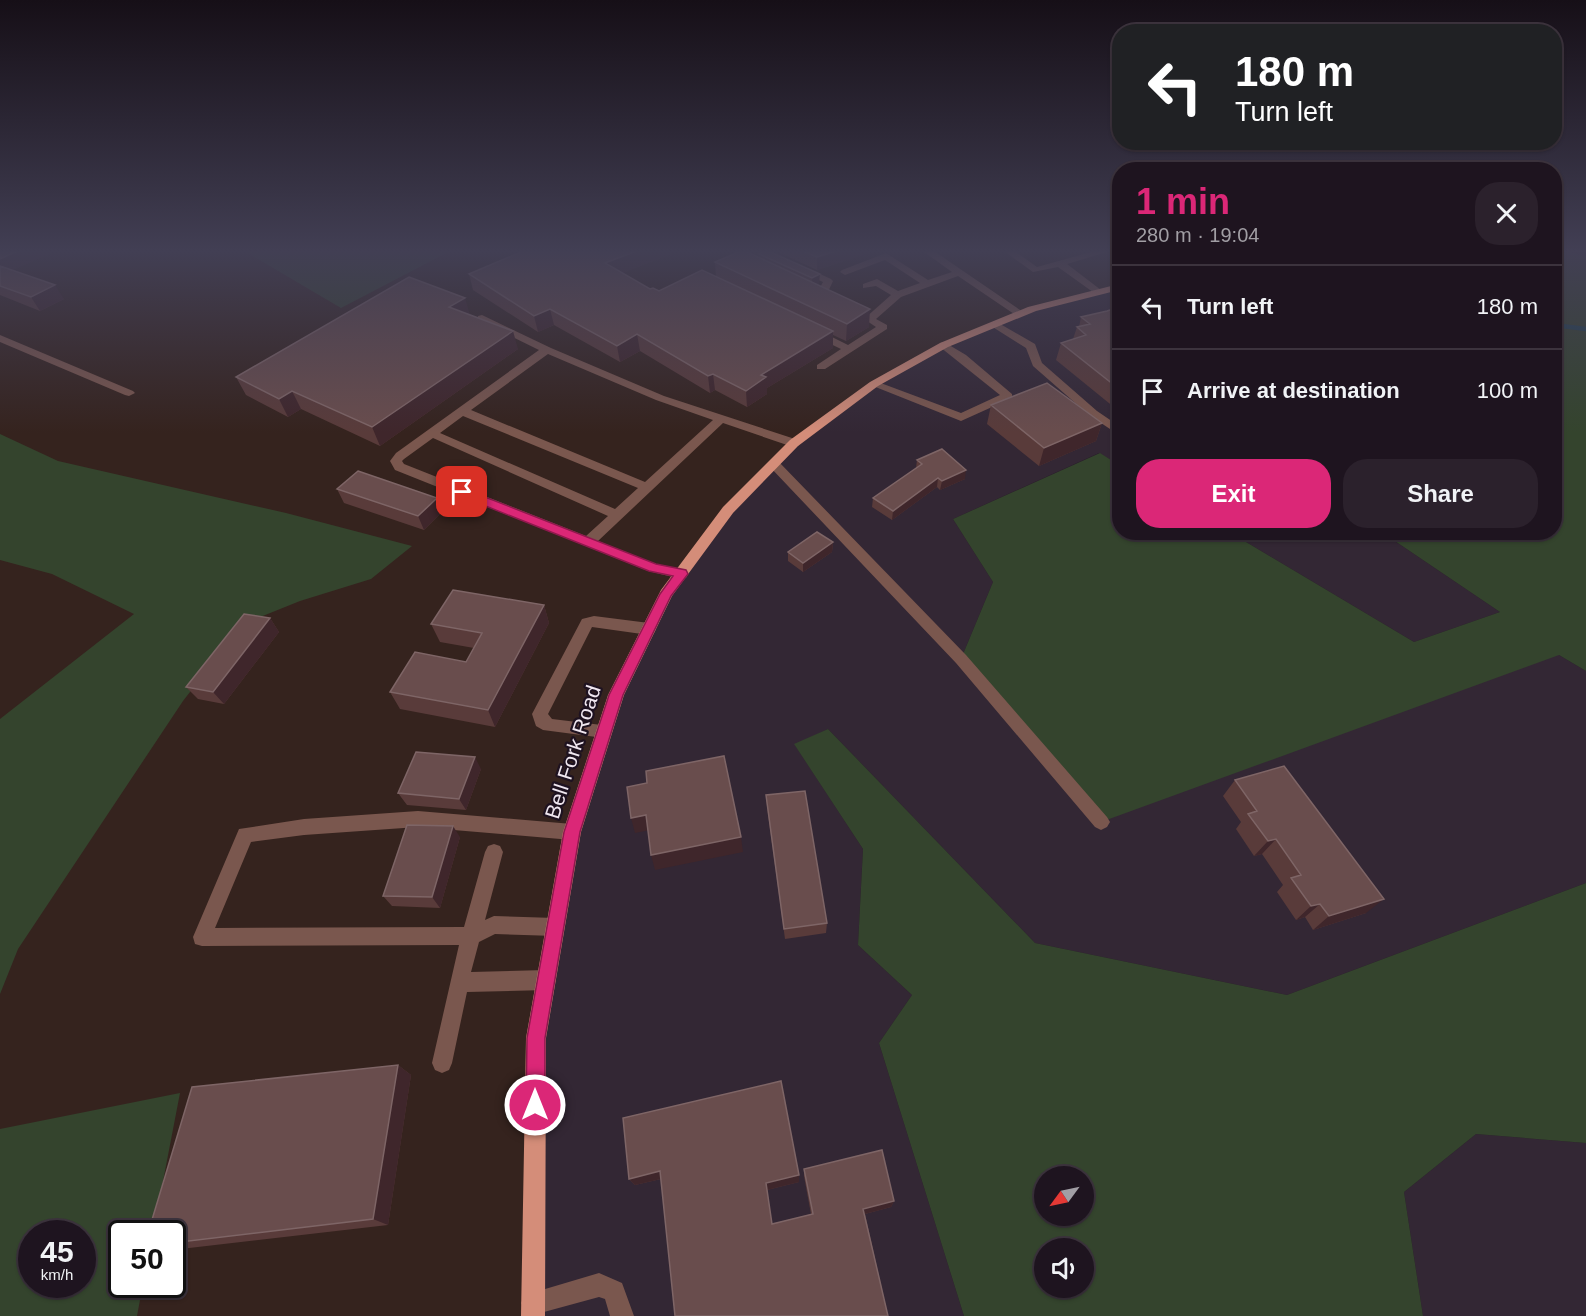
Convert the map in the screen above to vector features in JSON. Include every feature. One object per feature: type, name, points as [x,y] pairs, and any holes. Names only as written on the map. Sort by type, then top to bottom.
[{"type":"main road","name":"Bell Fork Road","points":[[533,1309],[536,1038],[572,832],[616,695],[666,594],[728,510],[794,443],[874,384],[944,345],[1033,310]]},
{"type":"street","points":[[821,367],[883,327],[864,317],[874,310]]},
{"type":"street","points":[[1016,310],[1021,314]]},
{"type":"street","points":[[482,318],[547,350],[660,398],[794,443]]},
{"type":"street","points":[[995,324],[1031,346],[1037,364],[1093,413],[1112,426]]},
{"type":"street","points":[[807,329],[849,349]]},
{"type":"street","points":[[0,338],[129,393]]},
{"type":"street","points":[[874,384],[961,417],[1008,396],[962,357],[944,345]]},
{"type":"street","points":[[547,350],[400,456],[396,461],[399,467],[653,567],[681,574]]},
{"type":"street","points":[[462,411],[647,487]]},
{"type":"street","points":[[588,542],[720,419]]},
{"type":"street","points":[[431,433],[617,515]]},
{"type":"street","points":[[774,464],[961,659],[1101,822]]},
{"type":"street","points":[[604,731],[549,725],[542,721],[540,714],[587,624],[594,621],[649,629]]},
{"type":"street","points":[[555,927],[494,926],[472,936],[202,937],[245,835],[304,827],[417,819],[572,832]]},
{"type":"street","points":[[442,1063],[459,982],[494,852]]},
{"type":"street","points":[[459,982],[546,980]]},
{"type":"street","points":[[533,1309],[598,1286],[614,1291],[622,1316]]},
{"type":"shaded area","points":[[0,310],[1029,310],[995,324],[874,384],[794,443],[728,510],[666,594],[616,695],[572,832],[536,1038],[533,1316],[0,1316]]},
{"type":"shaded area","points":[[1029,310],[1112,310],[1112,461],[1099,453],[953,519],[993,582],[961,659],[1559,655],[1586,671],[1586,883],[1287,995],[1035,943],[828,729],[795,745],[863,849],[858,945],[912,995],[879,1043],[964,1316],[533,1316],[536,1038],[572,832],[616,695],[666,594],[728,510],[794,443],[874,384],[944,345]]},
{"type":"shaded area","points":[[1243,540],[1393,540],[1500,612],[1414,642]]},
{"type":"shaded area","points":[[1476,1134],[1586,1143],[1586,1316],[1423,1316],[1404,1192]]},
{"type":"green space","points":[[1562,310],[1586,310],[1586,671],[1559,655],[1101,822],[961,659],[993,582],[953,519],[1100,453],[1112,461],[1112,540],[1243,540],[1414,642],[1500,612],[1393,540],[1562,540]]},
{"type":"green space","points":[[0,434],[58,461],[286,513],[412,546],[371,579],[300,601],[243,624],[183,701],[18,949],[0,994],[0,719],[134,614],[52,574],[0,560]]},
{"type":"green space","points":[[828,729],[1035,943],[1287,995],[1586,883],[1586,1143],[1476,1134],[1404,1192],[1423,1316],[964,1316],[879,1043],[912,995],[858,945],[863,849],[794,744]]},
{"type":"green space","points":[[180,1093],[156,1220],[108,1220],[108,1298],[140,1298],[137,1316],[0,1316],[0,1129]]},
{"type":"building","points":[[351,310],[458,310],[513,331],[372,427],[292,391],[279,399],[236,377]]},
{"type":"building","points":[[525,310],[547,310],[534,316]]},
{"type":"building","points":[[553,310],[789,310],[833,331],[761,375],[766,377],[746,391],[713,374],[708,376],[637,334],[617,346]]},
{"type":"building","points":[[818,310],[868,310],[847,324]]},
{"type":"building","points":[[1112,310],[1112,383],[1061,343],[1086,335],[1077,327],[1090,324],[1081,317]]},
{"type":"building","points":[[1047,383],[1102,423],[1044,448],[991,405]]},
{"type":"building","points":[[942,449],[966,470],[942,481],[938,478],[893,511],[873,498],[922,464],[917,460]]},
{"type":"building","points":[[358,471],[437,498],[418,516],[337,489]]},
{"type":"building","points":[[817,532],[833,542],[803,563],[788,552]]},
{"type":"building","points":[[453,590],[544,605],[488,710],[390,692],[415,652],[466,662],[482,633],[431,624]]},
{"type":"building","points":[[244,614],[270,618],[213,692],[186,687]]},
{"type":"building","points":[[416,752],[475,757],[459,799],[398,793]]},
{"type":"building","points":[[724,756],[741,837],[651,855],[646,815],[631,818],[627,787],[647,783],[646,771]]},
{"type":"building","points":[[1284,766],[1384,899],[1329,916],[1320,904],[1311,906],[1291,878],[1301,875],[1276,839],[1268,841],[1248,814],[1257,811],[1235,780]]},
{"type":"building","points":[[805,791],[827,923],[784,929],[766,795]]},
{"type":"building","points":[[407,825],[453,826],[432,897],[383,896]]},
{"type":"building","points":[[398,1065],[373,1219],[186,1241],[186,1220],[152,1220],[192,1087]]},
{"type":"building","points":[[781,1081],[799,1175],[766,1183],[772,1224],[813,1214],[804,1169],[882,1150],[894,1201],[863,1209],[888,1316],[675,1316],[660,1171],[629,1179],[623,1118]]},
{"type":"waterway","points":[[1562,326],[1586,329]]},
{"type":"route","points":[[462,492],[653,567],[681,574],[666,594],[616,695],[572,832],[536,1038],[535,1105]]}]
